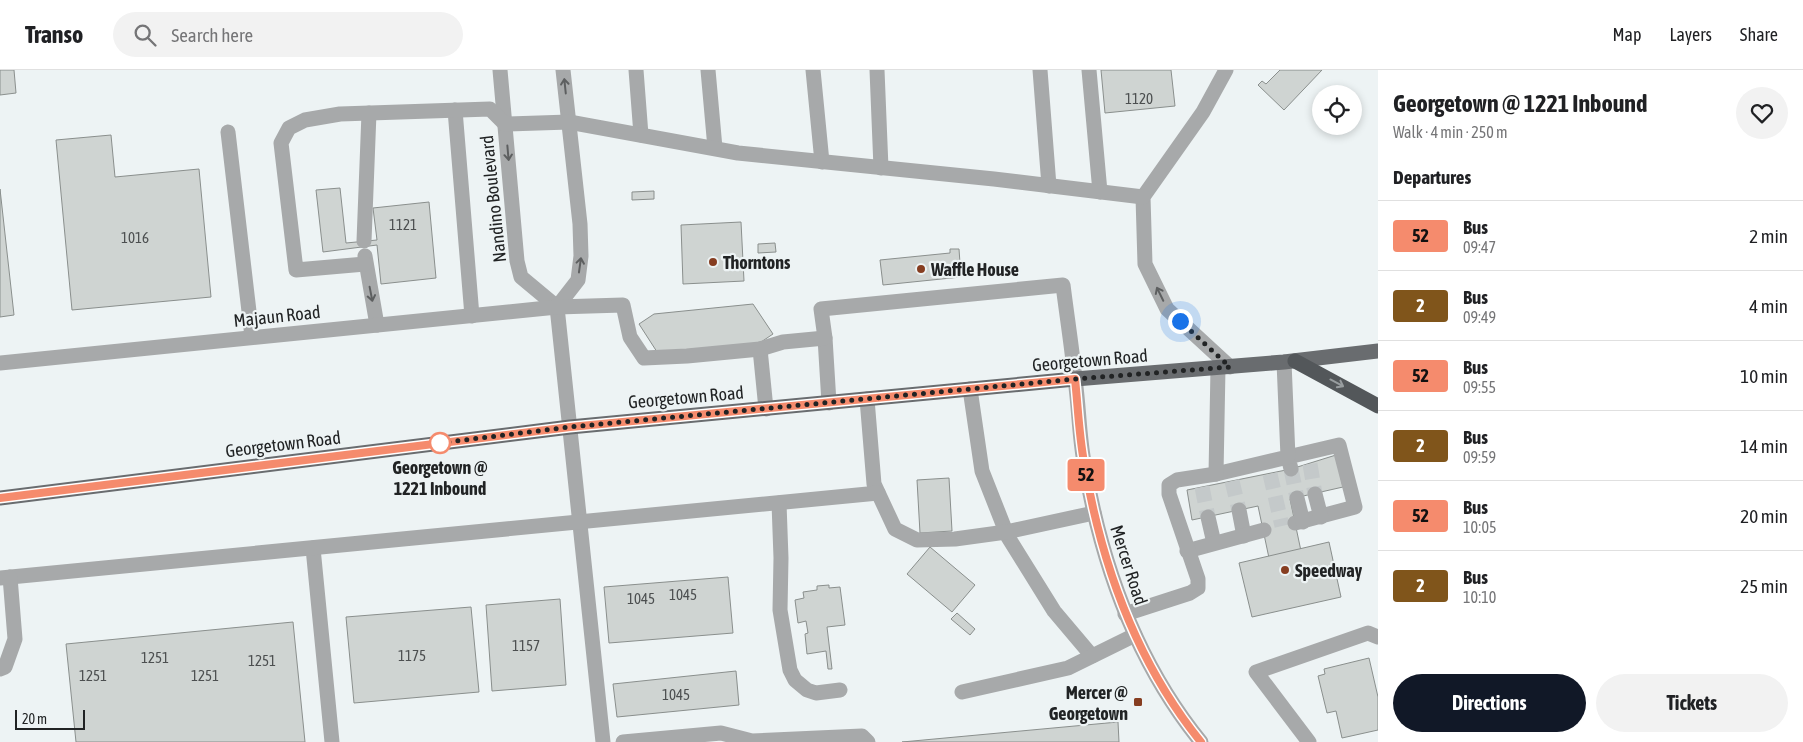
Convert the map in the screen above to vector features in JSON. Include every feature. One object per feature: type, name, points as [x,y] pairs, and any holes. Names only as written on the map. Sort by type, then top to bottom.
[{"type":"highway","points":[[1289,362],[1378,406]]},
{"type":"main road","name":"Georgetown Road","points":[[0,498],[570,427],[1075,379],[1289,362],[1378,351]]},
{"type":"street","name":"Nandino Boulevard","points":[[500,70],[517,261],[521,277],[557,307]]},
{"type":"street","points":[[564,70],[580,224],[581,256],[578,280],[557,307],[603,742]]},
{"type":"street","points":[[636,70],[641,135]]},
{"type":"street","points":[[708,70],[715,148]]},
{"type":"street","points":[[814,70],[822,162]]},
{"type":"street","points":[[877,70],[881,168]]},
{"type":"street","points":[[1040,70],[1049,186]]},
{"type":"street","points":[[1089,70],[1100,192]]},
{"type":"street","points":[[1226,70],[1203,112],[1143,197],[1145,264],[1167,309],[1224,367],[1226,475]]},
{"type":"street","points":[[365,264],[296,270],[281,143],[288,128],[305,120],[340,114],[490,109],[505,124],[569,122],[738,153],[1143,197]]},
{"type":"street","points":[[455,110],[472,316]]},
{"type":"street","points":[[369,113],[364,244],[365,264],[377,325]]},
{"type":"street","points":[[228,132],[252,337]]},
{"type":"street","name":"Mercer Road","points":[[825,338],[820,309],[1063,286],[1083,461],[1094,513],[1112,580],[1134,635],[1152,669],[1181,717],[1201,742]]},
{"type":"street","name":"Majaun Road","points":[[0,362],[557,307],[623,305],[630,336],[644,358],[760,349]]},
{"type":"street","points":[[766,409],[760,349],[783,342],[825,338],[829,403]]},
{"type":"street","points":[[1289,362],[1290,463]]},
{"type":"street","points":[[970,389],[982,471],[1006,532],[1054,611],[1092,656]]},
{"type":"street","points":[[867,399],[874,484],[895,529],[917,540],[955,540],[1006,532],[1094,513]]},
{"type":"street","points":[[1125,614],[1190,593],[1198,588],[1198,579],[1169,494],[1170,485],[1177,480],[1201,482],[1226,475],[1268,468],[1309,458],[1339,445],[1355,507],[1321,518],[1299,522],[1297,498]]},
{"type":"street","points":[[0,669],[5,667],[15,639],[5,578],[878,493]]},
{"type":"street","points":[[1315,494],[1321,518]]},
{"type":"street","points":[[779,503],[780,610],[790,670],[796,680],[807,690],[816,693],[840,690]]},
{"type":"street","points":[[1239,510],[1244,536]]},
{"type":"street","points":[[1208,517],[1214,543]]},
{"type":"street","points":[[1188,551],[1264,530]]},
{"type":"street","points":[[313,548],[332,742]]},
{"type":"street","points":[[1308,742],[1256,672],[1368,633],[1378,637]]},
{"type":"street","points":[[962,692],[1068,668],[1134,635]]},
{"type":"street","points":[[623,742],[721,733],[752,741],[862,736],[868,742]]},
{"type":"building","points":[[0,70],[14,70],[16,93],[0,95]]},
{"type":"building","points":[[1101,70],[1171,70],[1175,106],[1105,113]]},
{"type":"building","points":[[1280,70],[1322,70],[1284,110],[1258,85],[1262,81],[1266,84]]},
{"type":"building","points":[[111,135],[115,177],[199,169],[211,297],[72,310],[56,140]]},
{"type":"building","points":[[340,188],[346,243],[377,240],[373,208],[429,202],[436,278],[381,284],[377,245],[323,252],[316,190]]},
{"type":"building","points":[[0,189],[14,315],[0,317]]},
{"type":"building","points":[[654,191],[654,199],[632,200],[632,192]]},
{"type":"building","points":[[741,222],[744,281],[683,284],[681,225]]},
{"type":"building","points":[[775,243],[776,252],[758,253],[758,244]]},
{"type":"building","name":"Waffle House","points":[[950,249],[959,249],[961,277],[883,285],[880,260],[950,253]]},
{"type":"building","points":[[753,304],[773,334],[758,344],[659,355],[639,324],[654,314]]},
{"type":"building","points":[[1336,455],[1343,487],[1290,499],[1301,551],[1269,558],[1258,506],[1192,520],[1187,490],[1291,469]]},
{"type":"building","points":[[949,478],[952,531],[920,533],[917,480]]},
{"type":"building","points":[[1329,542],[1341,597],[1252,617],[1239,563]]},
{"type":"building","points":[[930,547],[975,585],[952,612],[907,574]]},
{"type":"building","points":[[728,577],[733,633],[609,643],[604,587]]},
{"type":"building","points":[[829,585],[829,588],[840,587],[845,625],[827,627],[832,669],[828,669],[826,651],[807,654],[805,634],[808,633],[806,621],[798,623],[795,600],[804,598],[803,592],[817,590],[817,586]]},
{"type":"building","points":[[560,599],[566,685],[492,691],[486,605]]},
{"type":"building","points":[[471,607],[479,692],[354,703],[346,617]]},
{"type":"building","points":[[957,613],[975,629],[970,635],[951,619]]},
{"type":"building","points":[[293,622],[305,742],[76,742],[66,644]]},
{"type":"building","points":[[1369,658],[1378,697],[1378,730],[1342,738],[1336,711],[1327,713],[1318,676],[1325,674],[1324,669]]},
{"type":"building","points":[[736,671],[739,705],[617,717],[613,684]]},
{"type":"building","points":[[1118,722],[1119,742],[902,742]]},
{"type":"tunnel","points":[[1310,464],[1315,494]]},
{"type":"tunnel","points":[[1291,469],[1297,498]]},
{"type":"tunnel","points":[[1270,474],[1282,526]]},
{"type":"tunnel","points":[[1232,481],[1239,510]]},
{"type":"tunnel","points":[[1202,487],[1208,517]]},
{"type":"bus line","name":"52","points":[[0,498],[570,427],[1075,379],[1083,461],[1098,530],[1112,580],[1129,624],[1152,669],[1181,717],[1201,742]]},
{"type":"place","name":"Thorntons","points":[[713,262]]},
{"type":"place","name":"Waffle House","points":[[921,269]]},
{"type":"place","name":"Georgetown @ 1221 Inbound","points":[[440,443]]},
{"type":"place","name":"Speedway","points":[[1285,570]]},
{"type":"place","name":"Mercer @ Georgetown","points":[[1138,702]]},
{"type":"route","points":[[440,443],[570,427],[1075,379],[1230,367],[1180,321]]}]
